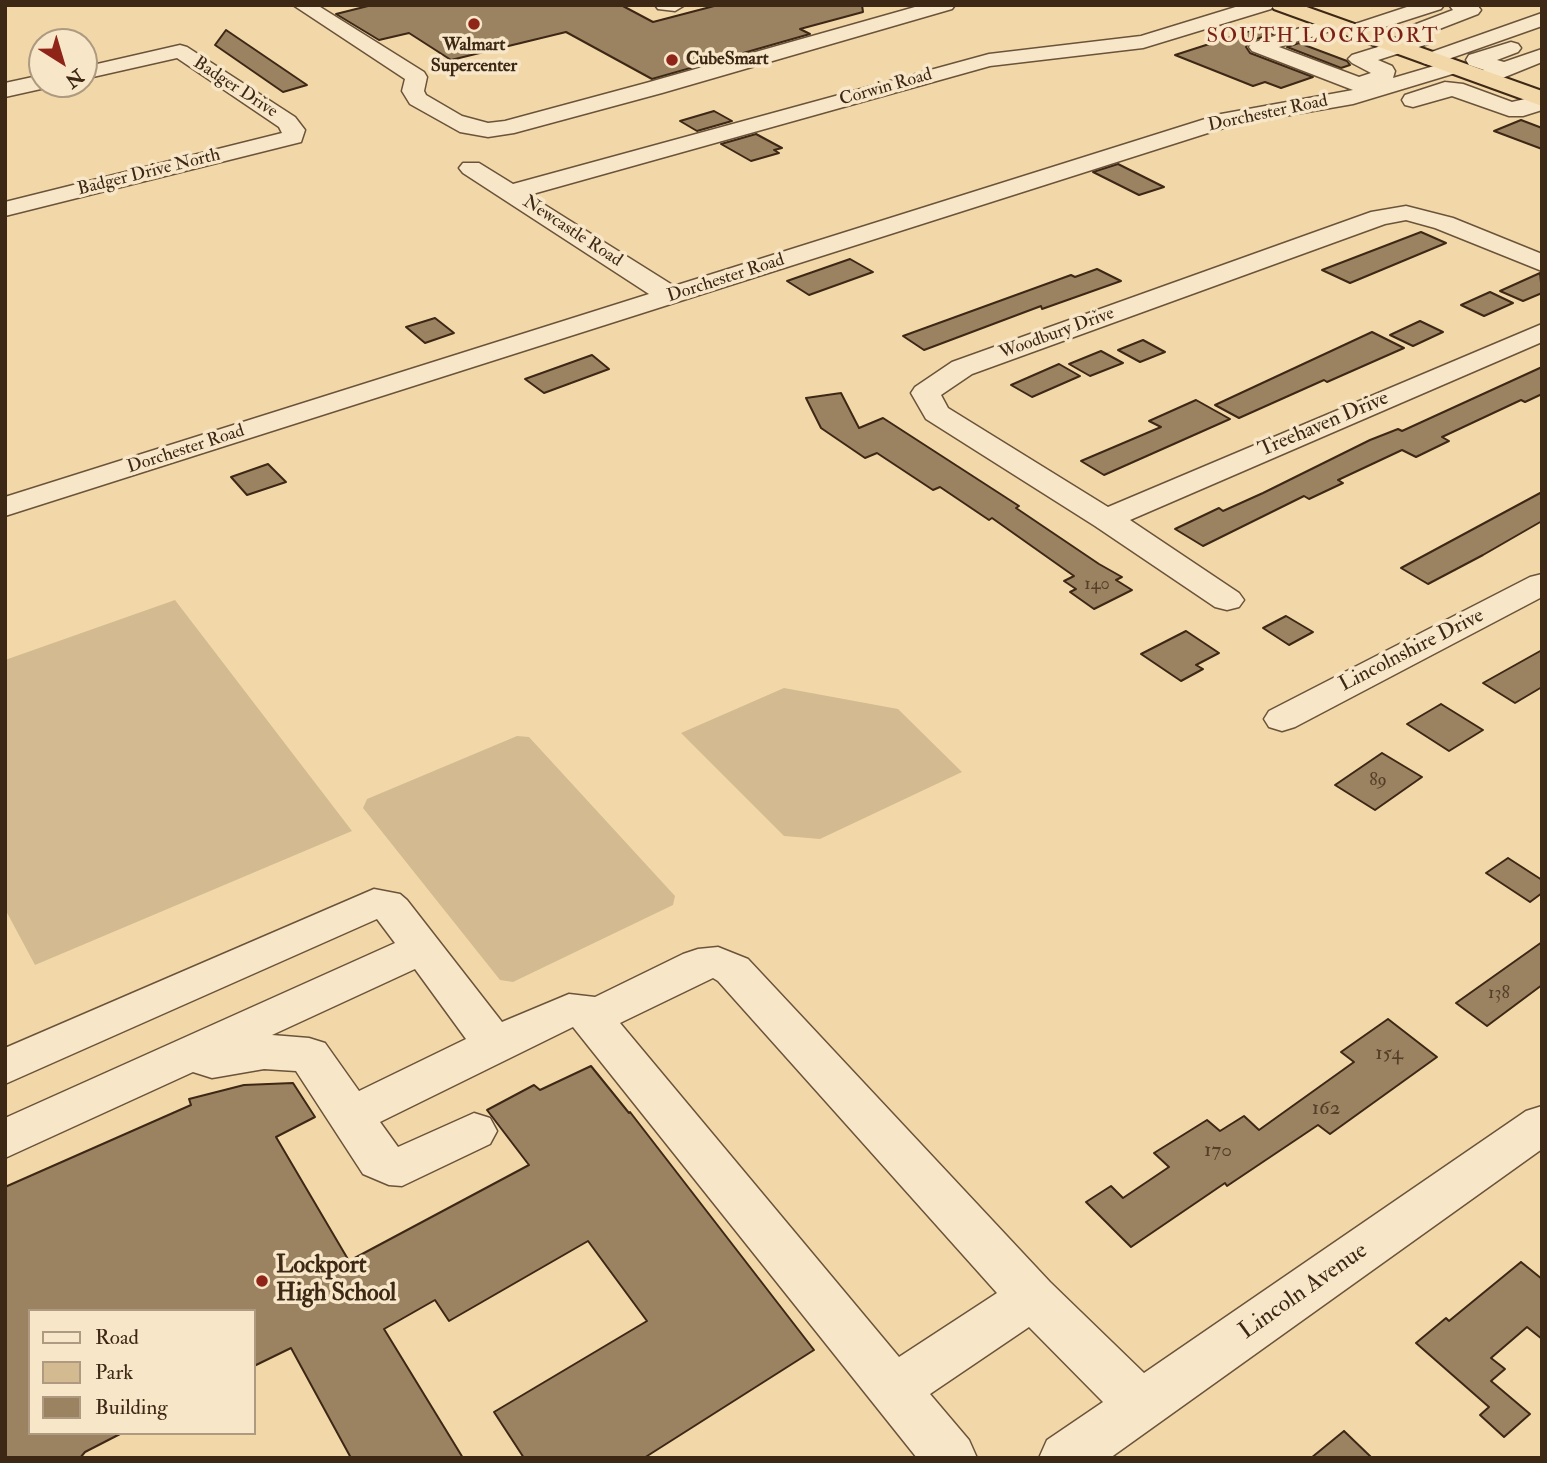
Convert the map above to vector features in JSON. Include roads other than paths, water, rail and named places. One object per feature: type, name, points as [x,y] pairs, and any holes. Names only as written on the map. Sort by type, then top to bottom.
[{"type":"highway","points":[[1281,5],[1542,101]]},
{"type":"street","points":[[303,5],[416,77],[413,91],[418,99],[454,121],[468,127],[488,130],[506,128],[654,88],[945,5]]},
{"type":"street","points":[[664,5],[675,5]]},
{"type":"street","points":[[873,5],[902,18]]},
{"type":"street","name":"Corwin Road","points":[[511,192],[989,60],[1189,28],[1264,5]]},
{"type":"street","points":[[1345,54],[1350,30],[1362,22],[1363,5]]},
{"type":"street","points":[[1129,37],[1162,54],[1235,41],[1350,30],[1434,5]]},
{"type":"street","points":[[1345,54],[1398,48],[1420,40],[1418,30],[1471,10],[1458,5]]},
{"type":"street","points":[[1189,28],[1235,41],[1368,90],[1392,104],[1402,104],[1445,89],[1455,89],[1509,109],[1523,109],[1542,101]]},
{"type":"street","points":[[1503,69],[1478,60],[1540,39]]},
{"type":"street","points":[[1481,78],[1503,69],[1540,39]]},
{"type":"street","name":"Dorchester Road","points":[[5,507],[1230,119],[1368,90],[1440,63],[1540,39]]},
{"type":"street","name":"Badger Drive","points":[[98,70],[180,51],[287,122],[293,130],[293,137]]},
{"type":"street","points":[[1345,54],[1384,71],[1384,75],[1368,90]]},
{"type":"street","points":[[5,90],[28,85]]},
{"type":"street","name":"Badger Drive North","points":[[5,209],[293,137]]},
{"type":"street","name":"Newcastle Road","points":[[471,169],[672,297]]},
{"type":"street","name":"Woodbury Drive","points":[[1227,600],[1106,519],[936,413],[925,393],[962,368],[1380,217],[1406,213],[1444,223],[1542,263]]},
{"type":"street","name":"Treehaven Drive","points":[[1106,519],[1542,332]]},
{"type":"street","name":"Lincolnshire Drive","points":[[1282,719],[1542,584]]},
{"type":"street","points":[[5,1067],[374,903],[386,904],[393,909],[494,1045]]},
{"type":"street","points":[[5,1139],[422,948]]},
{"type":"street","points":[[592,1018],[698,965],[718,962],[733,970],[1032,1297],[1141,1405]]},
{"type":"street","points":[[351,1116],[569,1010],[584,1010],[950,1458]]},
{"type":"street","points":[[197,1051],[202,1058],[212,1061],[264,1052],[309,1055],[380,1161],[389,1166],[402,1167],[474,1131]]},
{"type":"street","name":"Lincoln Avenue","points":[[1066,1458],[1542,1124]]},
{"type":"street","points":[[895,1388],[1032,1297]]},
{"type":"place","name":"Walmart Supercenter","points":[[474,24]]},
{"type":"place","name":"CubeSmart","points":[[672,60]]},
{"type":"place","name":"Lockport High School","points":[[262,1281]]},
{"type":"district","name":"SOUTH LOCKPORT","points":[[1323,37]]}]
